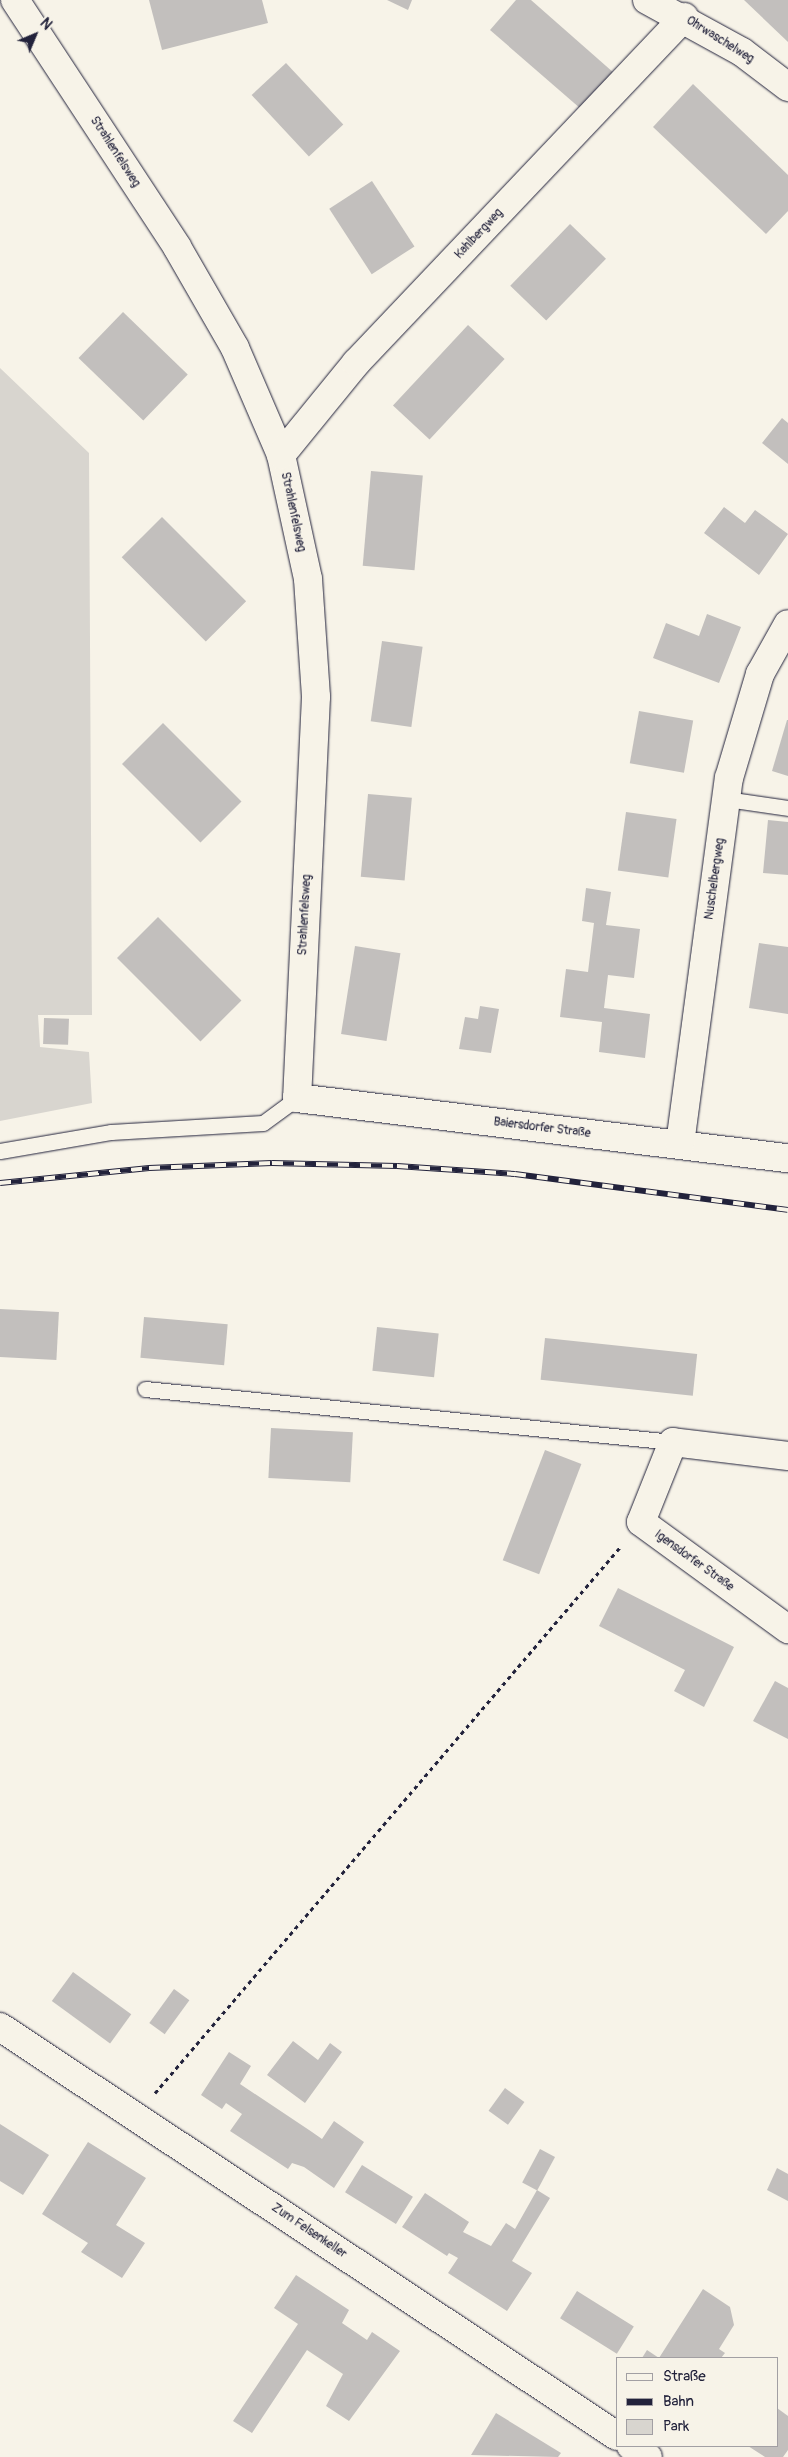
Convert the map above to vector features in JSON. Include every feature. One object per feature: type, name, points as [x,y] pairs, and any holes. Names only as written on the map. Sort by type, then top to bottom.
[{"type":"street","name":"Strahlenfelsweg","points":[[15,0],[177,247],[235,348],[281,455],[308,579],[316,697],[297,1098]]},
{"type":"street","name":"Ohrwaschelweg","points":[[647,0],[684,17],[788,87]]},
{"type":"street","name":"Kahlbergweg","points":[[281,455],[356,363],[684,17]]},
{"type":"street","name":"Nuschelbergweg","points":[[680,1144],[726,799],[760,674],[788,624]]},
{"type":"street","name":"Baiersdorfer Straße","points":[[297,1098],[788,1158]]},
{"type":"street","points":[[673,1442],[788,1456]]},
{"type":"street","name":"Igensdorfer Straße","points":[[673,1442],[641,1522],[788,1630]]},
{"type":"street","name":"Zum Felsenkeller","points":[[0,2027],[616,2435]]},
{"type":"street","points":[[633,2447],[648,2457]]},
{"type":"lane","points":[[726,799],[788,808]]},
{"type":"lane","points":[[0,1151],[110,1132],[263,1123],[297,1098]]},
{"type":"lane","points":[[146,1389],[673,1442]]},
{"type":"path","points":[[135,2116],[641,1522]]},
{"type":"green space","points":[[0,368],[89,453],[92,1015],[38,1015],[40,1047],[89,1052],[92,1103],[0,1121]]},
{"type":"building","points":[[149,0],[262,0],[268,23],[162,50]]},
{"type":"building","points":[[387,0],[412,0],[408,10]]},
{"type":"building","points":[[516,0],[531,0],[614,73],[581,109],[490,30]]},
{"type":"building","points":[[744,0],[788,0],[788,42]]},
{"type":"building","points":[[286,63],[343,124],[309,156],[252,95]]},
{"type":"building","points":[[693,84],[788,175],[788,211],[766,234],[653,127]]},
{"type":"building","points":[[372,181],[414,246],[372,274],[329,209]]},
{"type":"building","points":[[570,224],[606,259],[546,321],[510,286]]},
{"type":"building","points":[[123,312],[188,375],[143,421],[79,358]]},
{"type":"building","points":[[468,325],[505,359],[430,440],[393,405]]},
{"type":"building","points":[[782,418],[788,423],[788,464],[762,443]]},
{"type":"building","points":[[371,471],[423,476],[415,570],[363,566]]},
{"type":"building","points":[[724,507],[745,523],[755,510],[788,534],[759,575],[704,533]]},
{"type":"building","points":[[162,517],[246,601],[206,641],[122,557]]},
{"type":"building","points":[[707,614],[741,627],[719,683],[653,658],[666,623],[699,636]]},
{"type":"building","points":[[382,641],[423,647],[411,727],[371,721]]},
{"type":"building","points":[[639,711],[693,721],[684,773],[630,763]]},
{"type":"building","points":[[788,720],[788,776],[772,771]]},
{"type":"building","points":[[163,723],[241,801],[200,843],[122,764]]},
{"type":"building","points":[[368,794],[412,798],[405,881],[361,877]]},
{"type":"building","points":[[626,812],[677,819],[668,878],[618,870]]},
{"type":"building","points":[[768,820],[788,822],[788,875],[763,873]]},
{"type":"building","points":[[586,888],[611,892],[606,925],[640,929],[634,978],[608,975],[604,1008],[650,1014],[645,1058],[599,1052],[602,1022],[560,1017],[566,969],[588,972],[594,923],[582,921]]},
{"type":"building","points":[[158,917],[241,1000],[200,1041],[117,958]]},
{"type":"building","points":[[759,943],[788,947],[788,1014],[749,1008]]},
{"type":"building","points":[[355,946],[400,953],[387,1041],[341,1034]]},
{"type":"building","points":[[480,1006],[499,1009],[491,1053],[459,1049],[465,1017],[478,1019]]},
{"type":"building","points":[[44,1018],[69,1019],[68,1045],[43,1044]]},
{"type":"building","points":[[0,1309],[59,1312],[56,1360],[0,1357]]},
{"type":"building","points":[[144,1317],[228,1324],[224,1365],[140,1358]]},
{"type":"building","points":[[377,1327],[439,1333],[434,1377],[372,1371]]},
{"type":"building","points":[[545,1338],[697,1354],[693,1396],[541,1380]]},
{"type":"building","points":[[271,1428],[353,1432],[350,1482],[268,1478]]},
{"type":"building","points":[[545,1450],[581,1464],[539,1574],[503,1560]]},
{"type":"building","points":[[618,1588],[734,1647],[704,1707],[674,1691],[685,1670],[599,1626]]},
{"type":"building","points":[[775,1681],[788,1688],[788,1739],[753,1721]]},
{"type":"building","points":[[73,1972],[131,2014],[110,2043],[52,2001]]},
{"type":"building","points":[[174,1989],[189,2000],[165,2034],[149,2023]]},
{"type":"building","points":[[293,2041],[318,2060],[330,2043],[342,2052],[305,2103],[267,2075]]},
{"type":"building","points":[[229,2052],[251,2066],[240,2084],[322,2139],[334,2121],[364,2142],[334,2188],[304,2167],[292,2163],[288,2169],[230,2131],[242,2114],[226,2103],[222,2109],[201,2095]]},
{"type":"building","points":[[505,2088],[524,2102],[508,2125],[489,2111]]},
{"type":"building","points":[[0,2124],[49,2155],[23,2195],[0,2181]]},
{"type":"building","points":[[88,2142],[146,2178],[116,2225],[145,2243],[122,2278],[81,2252],[88,2243],[42,2214]]},
{"type":"building","points":[[540,2149],[555,2157],[537,2191],[522,2183]]},
{"type":"building","points":[[362,2165],[413,2197],[396,2224],[345,2192]]},
{"type":"building","points":[[777,2168],[788,2174],[788,2201],[767,2190]]},
{"type":"building","points":[[537,2190],[550,2198],[512,2261],[532,2273],[507,2311],[448,2273],[458,2258],[449,2253],[447,2256],[402,2227],[425,2193],[469,2222],[463,2232],[491,2246],[506,2223],[515,2229]]},
{"type":"building","points":[[296,2275],[349,2310],[342,2323],[367,2340],[372,2332],[400,2351],[349,2421],[326,2406],[343,2374],[307,2350],[252,2433],[233,2421],[298,2324],[274,2308]]},
{"type":"building","points":[[703,2289],[730,2307],[734,2325],[719,2349],[725,2353],[722,2357],[660,2357]]},
{"type":"building","points":[[577,2291],[634,2327],[617,2354],[560,2318]]},
{"type":"building","points":[[647,2350],[658,2357],[643,2357]]},
{"type":"building","points":[[778,2409],[788,2416],[788,2450],[783,2457],[765,2457],[750,2447],[778,2447]]},
{"type":"building","points":[[496,2413],[561,2453],[558,2457],[471,2455]]},
{"type":"railway","points":[[0,1183],[149,1168],[272,1163],[397,1166],[515,1174],[788,1210]]}]
